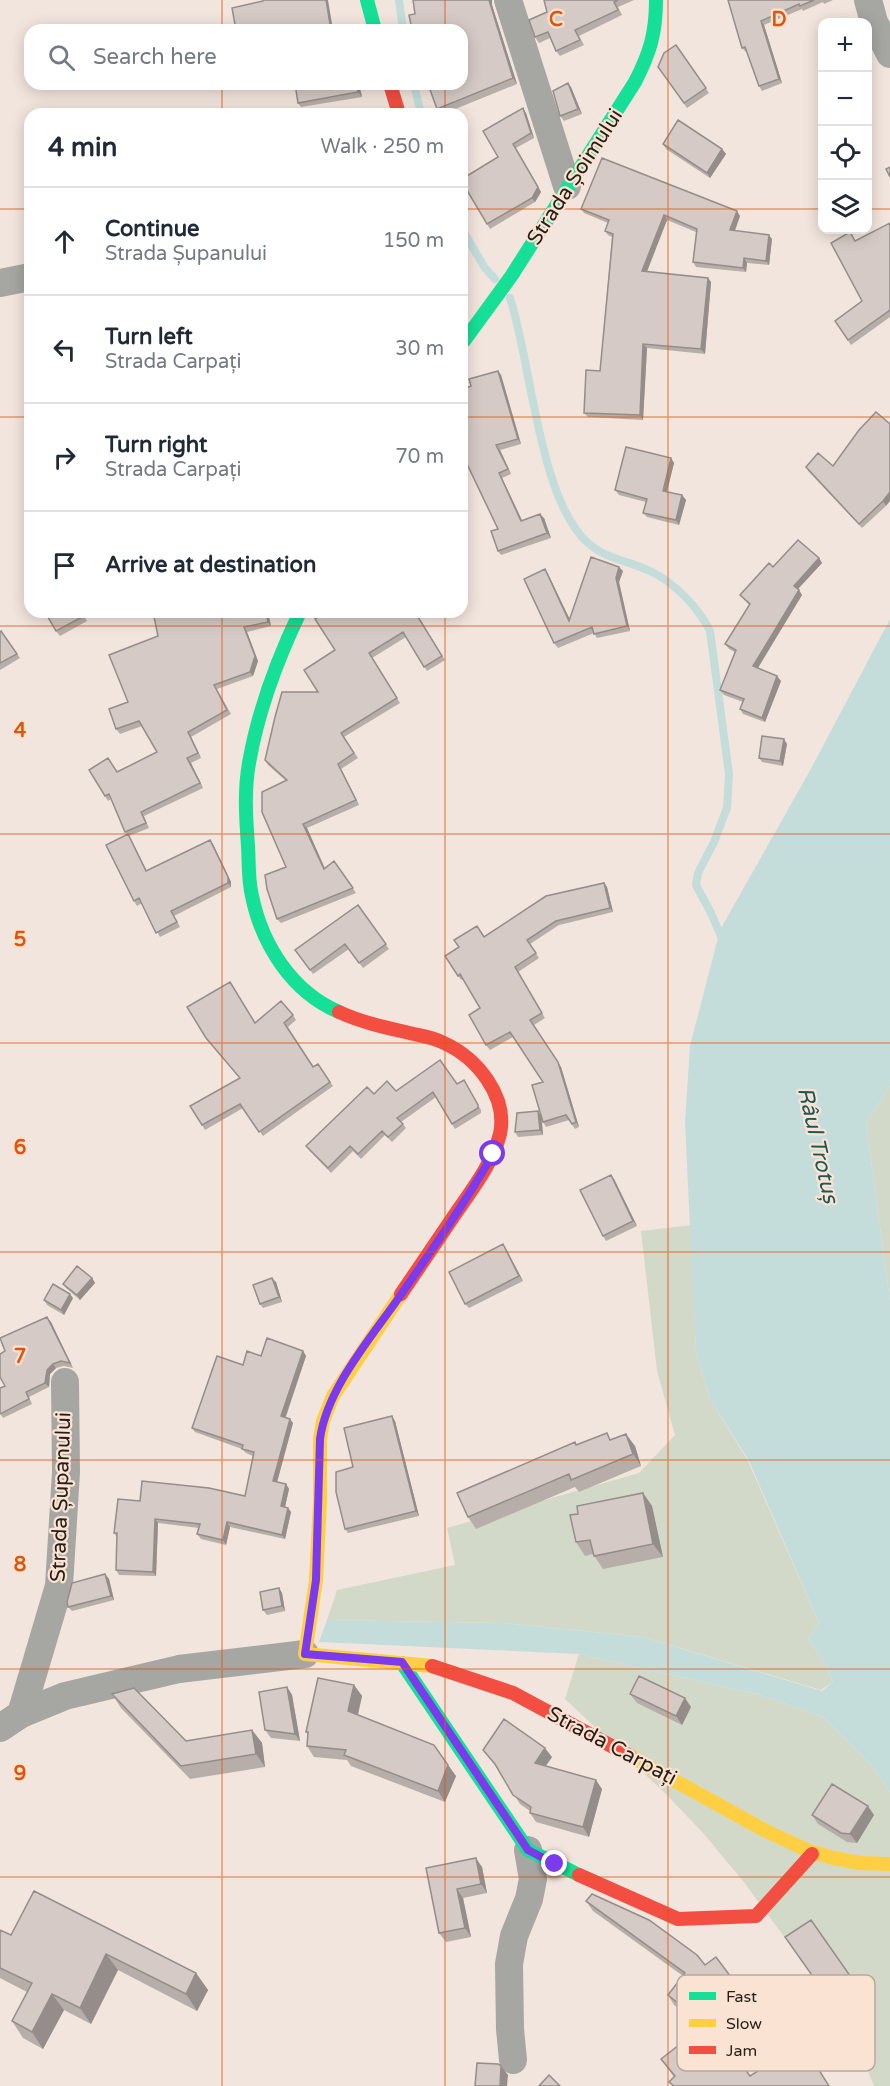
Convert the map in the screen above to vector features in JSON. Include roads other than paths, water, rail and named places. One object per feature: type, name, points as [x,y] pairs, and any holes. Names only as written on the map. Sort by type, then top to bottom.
[{"type":"street","points":[[367,0],[373,24]]},
{"type":"street","points":[[508,0],[567,186]]},
{"type":"street","name":"Strada Șoimului","points":[[468,335],[512,275],[636,81],[649,54],[656,26],[656,0]]},
{"type":"street","points":[[868,0],[874,22],[890,54]]},
{"type":"street","points":[[392,90],[397,108]]},
{"type":"street","points":[[0,283],[24,278]]},
{"type":"street","points":[[298,618],[266,697],[250,755],[245,814],[252,897],[261,924],[280,962],[309,995],[350,1016],[444,1043],[482,1072],[495,1092],[501,1114],[500,1132],[493,1154],[482,1175],[356,1360],[333,1396],[323,1420],[320,1439],[316,1580],[305,1654]]},
{"type":"street","name":"Strada Șupanului","points":[[11,1721],[59,1586],[66,1472],[65,1382]]},
{"type":"street","name":"Strada Carpați","points":[[305,1654],[435,1666],[513,1693],[698,1792],[786,1843],[812,1854],[849,1863],[888,1864]]},
{"type":"street","name":"Strada Șupanului","points":[[11,1721],[65,1696],[179,1669],[305,1654]]},
{"type":"street","points":[[402,1662],[528,1850],[533,1879],[529,1899],[514,1936],[509,1964],[513,2060]]},
{"type":"street","points":[[528,1850],[678,1919],[756,1916],[812,1854]]},
{"type":"water","name":"Râul Trotuș","points":[[890,619],[890,1086],[866,1123],[890,1301],[890,1792],[873,1767],[822,1716],[760,1695],[579,1654],[319,1642],[327,1620],[502,1623],[643,1637],[822,1691],[833,1682],[824,1662],[808,1639],[819,1623],[749,1461],[710,1399],[696,1353],[685,1122],[690,1046],[720,930],[813,765]]},
{"type":"waterway","points":[[399,0],[402,24]]},
{"type":"waterway","points":[[415,90],[420,108]]},
{"type":"waterway","points":[[468,239],[485,268],[495,279]]},
{"type":"waterway","points":[[510,298],[547,463],[571,523],[595,548],[650,571],[668,582],[692,605],[710,631],[729,774],[727,808],[714,842],[698,873],[696,885],[723,941]]}]
